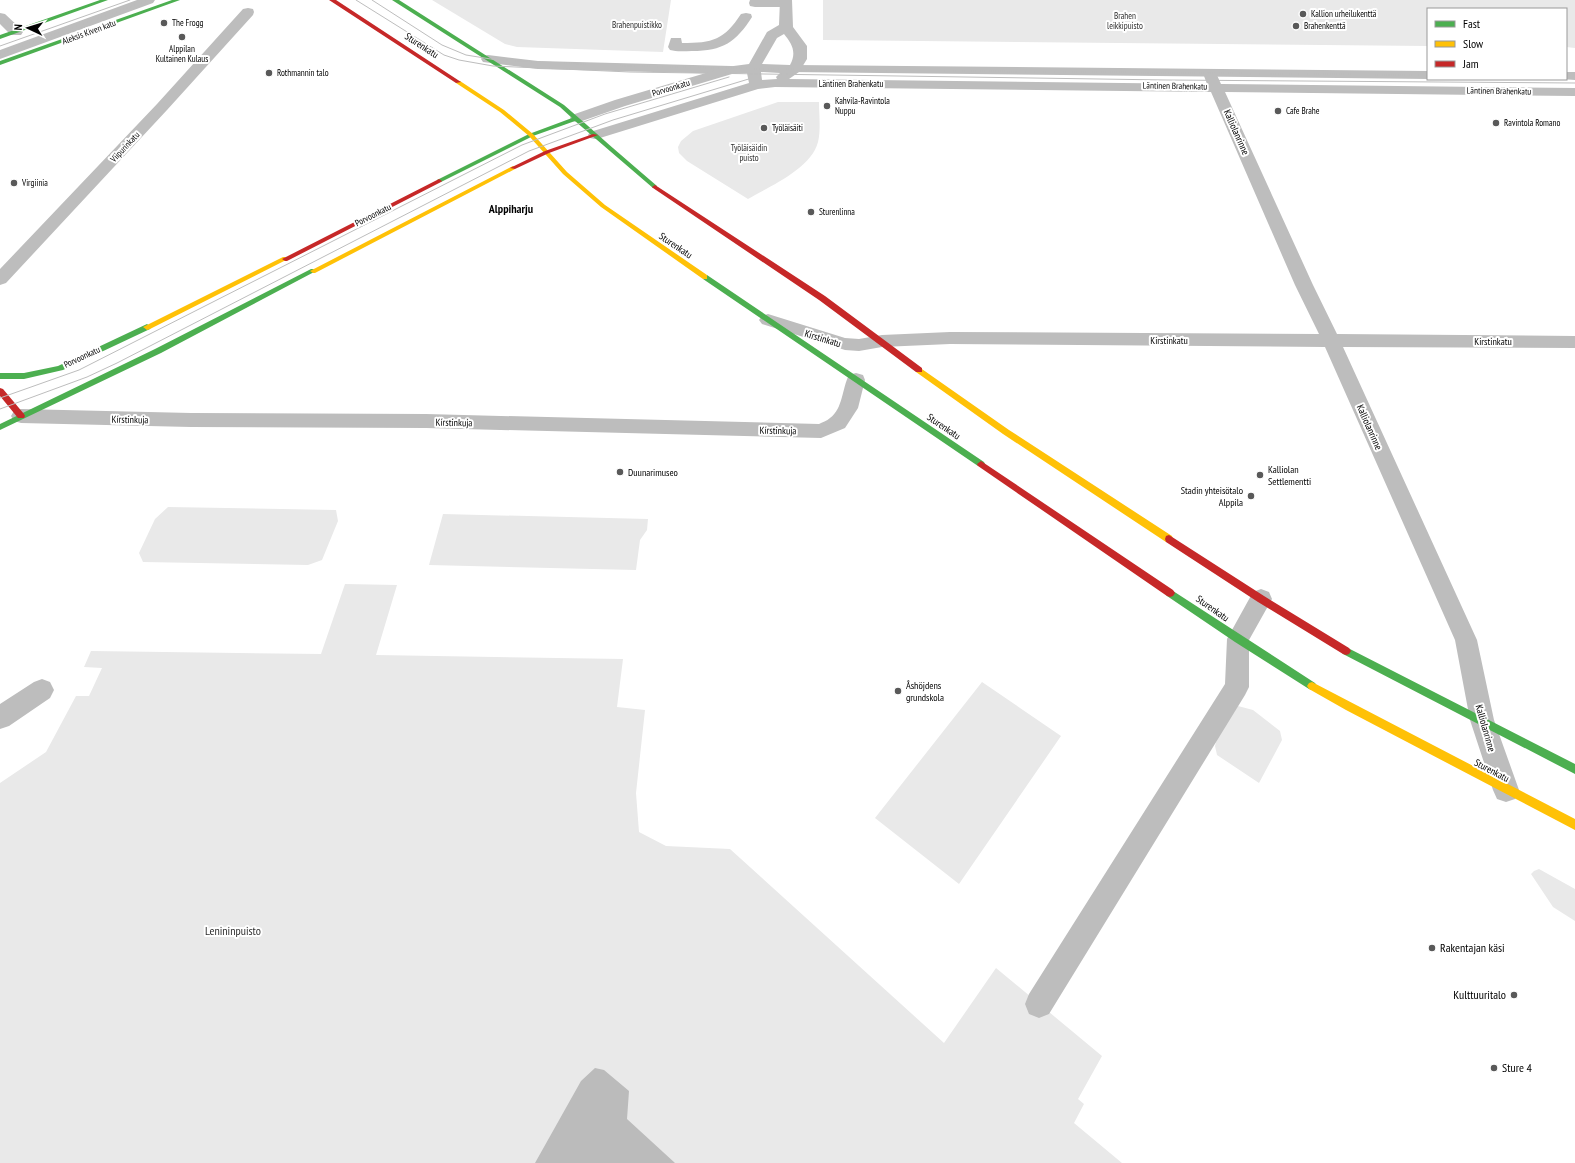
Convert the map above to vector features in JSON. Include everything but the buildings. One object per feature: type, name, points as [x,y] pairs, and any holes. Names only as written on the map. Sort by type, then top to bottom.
[{"type":"main road","points":[[0,37],[105,0]]},
{"type":"main road","name":"Aleksis Kiven katu","points":[[0,63],[177,0]]},
{"type":"main road","name":"Sturenkatu","points":[[332,0],[502,111],[531,135],[565,172],[603,206],[649,239],[1238,639],[1300,679],[1343,703],[1575,826]]},
{"type":"main road","points":[[395,0],[562,106],[625,163],[655,187],[822,298],[964,403],[1006,432],[1261,599],[1344,650],[1575,769]]},
{"type":"main road","name":"Porvoonkatu","points":[[0,376],[24,376],[60,368],[179,312],[531,135],[577,118]]},
{"type":"main road","points":[[0,427],[158,351],[510,168],[547,152],[595,135]]},
{"type":"main road","points":[[0,391],[21,416]]},
{"type":"street","points":[[0,46],[130,0]]},
{"type":"street","points":[[0,55],[149,0]]},
{"type":"street","points":[[595,135],[756,85],[776,83],[794,69],[800,59],[800,46],[786,27],[786,1],[755,3]]},
{"type":"street","name":"Viipurinkatu","points":[[0,279],[162,107],[248,12]]},
{"type":"street","points":[[0,17],[16,32]]},
{"type":"street","points":[[676,41],[675,47],[709,47],[720,44],[732,36],[746,17]]},
{"type":"street","points":[[756,85],[754,68],[758,58],[772,35],[786,27]]},
{"type":"street","points":[[488,59],[538,65],[731,70]]},
{"type":"street","name":"Porvoonkatu","points":[[577,118],[620,103],[731,70],[754,68],[1427,75]]},
{"type":"street","name":"Kalliolanrinne","points":[[1209,73],[1466,640],[1482,720],[1506,790]]},
{"type":"street","name":"Läntinen Brahenkatu","points":[[776,83],[1575,92]]},
{"type":"street","name":"Kirstinkatu","points":[[768,320],[845,344],[859,345],[882,341],[950,338],[1575,342]]},
{"type":"street","name":"Kirstinkuja","points":[[21,416],[192,420],[426,421],[821,431],[838,423],[848,408],[856,380]]},
{"type":"street","points":[[1039,1004],[1237,687],[1238,639],[1261,599]]},
{"type":"street","points":[[0,718],[42,690]]},
{"type":"green space","name":"Brahenpuistikko","points":[[432,0],[671,0],[663,52],[517,47],[505,44]]},
{"type":"green space","name":"Brahen leikkipuisto","points":[[823,0],[1575,0],[1575,48],[1567,47],[1567,8],[1427,8],[1427,46],[823,40]]},
{"type":"green space","name":"Työläisäidin puisto","points":[[778,102],[819,102],[820,127],[818,142],[814,152],[799,168],[789,176],[748,199],[687,161],[679,153],[678,147],[681,141],[693,131]]},
{"type":"green space","points":[[168,507],[336,510],[338,521],[322,560],[308,565],[143,562],[139,553],[155,519]]},
{"type":"green space","points":[[443,514],[648,519],[647,530],[640,540],[636,570],[429,565]]},
{"type":"green space","name":"Lenininpuisto","points":[[345,584],[397,585],[376,655],[623,659],[617,707],[645,710],[636,793],[639,832],[666,846],[730,849],[944,1043],[996,968],[1102,1056],[1078,1099],[1084,1104],[1074,1123],[1122,1163],[0,1163],[0,783],[46,752],[76,696],[89,696],[102,668],[84,667],[91,651],[321,654]]},
{"type":"green space","points":[[982,682],[1061,736],[959,884],[875,818]]},
{"type":"green space","points":[[1238,706],[1253,710],[1280,731],[1282,740],[1259,783],[1217,755],[1215,746],[1218,735]]},
{"type":"green space","points":[[1539,869],[1575,889],[1575,921],[1553,907],[1531,874]]},
{"type":"shaded area","points":[[595,1068],[604,1070],[629,1091],[627,1119],[675,1163],[535,1163],[581,1081]]},
{"type":"tram line","points":[[0,46],[130,0]]},
{"type":"tram line","points":[[0,54],[149,0]]},
{"type":"tram line","points":[[356,0],[444,55],[459,60],[493,66],[630,72],[1166,80],[1575,83]]},
{"type":"tram line","points":[[372,0],[442,45],[466,55],[497,60],[632,66],[824,70],[1427,75]]},
{"type":"tram line","points":[[1567,76],[1575,76]]},
{"type":"tram line","points":[[0,398],[79,370],[522,145],[605,114],[729,77]]},
{"type":"tram line","points":[[0,409],[87,377],[117,363],[529,151],[613,120],[752,78]]},
{"type":"traffic: fast","points":[[0,37],[105,0]]},
{"type":"traffic: fast","points":[[0,63],[177,0]]},
{"type":"traffic: fast","points":[[395,0],[562,106],[614,153],[655,187]]},
{"type":"traffic: fast","points":[[439,181],[531,135],[577,118]]},
{"type":"traffic: fast","points":[[0,427],[158,351],[313,271]]},
{"type":"traffic: fast","points":[[705,277],[981,464]]},
{"type":"traffic: fast","points":[[0,376],[24,376],[60,368],[147,327]]},
{"type":"traffic: fast","points":[[1170,593],[1238,639],[1312,686]]},
{"type":"traffic: fast","points":[[1346,651],[1575,769]]},
{"type":"traffic: slow","points":[[458,82],[502,111],[531,135],[565,173],[603,206],[705,277]]},
{"type":"traffic: slow","points":[[313,271],[513,168]]},
{"type":"traffic: slow","points":[[147,327],[285,259]]},
{"type":"traffic: slow","points":[[919,370],[1006,432],[1169,539]]},
{"type":"traffic: slow","points":[[1312,686],[1349,707],[1575,825]]},
{"type":"traffic: jam","points":[[332,0],[458,82]]},
{"type":"traffic: jam","points":[[513,168],[547,152],[595,135]]},
{"type":"traffic: jam","points":[[285,259],[439,181]]},
{"type":"traffic: jam","points":[[655,187],[822,298],[919,370]]},
{"type":"traffic: jam","points":[[0,391],[21,416]]},
{"type":"traffic: jam","points":[[981,464],[1170,593]]},
{"type":"traffic: jam","points":[[1169,539],[1261,599],[1346,651]]},
{"type":"place","name":"Kallion urheilukenttä","points":[[1303,14]]},
{"type":"place","name":"The Frogg","points":[[164,23]]},
{"type":"place","name":"Brahenkenttä","points":[[1296,26]]},
{"type":"place","name":"Alppilan Kultainen Kulaus","points":[[182,37]]},
{"type":"place","name":"Rothmannin talo","points":[[269,73]]},
{"type":"place","name":"Kahvila-Ravintola Nuppu","points":[[827,106]]},
{"type":"place","name":"Cafe Brahe","points":[[1278,111]]},
{"type":"place","name":"Ravintola Romano","points":[[1496,123]]},
{"type":"place","name":"Työläisäiti","points":[[764,128]]},
{"type":"place","name":"Virgiinia","points":[[14,183]]},
{"type":"place","name":"Sturenlinna","points":[[811,212]]},
{"type":"place","name":"Duunarimuseo","points":[[620,472]]},
{"type":"place","name":"Kalliolan Settlementti","points":[[1260,475]]},
{"type":"place","name":"Stadin yhteisötalo Alppila","points":[[1251,496]]},
{"type":"place","name":"Åshöjdens grundskola","points":[[898,691]]},
{"type":"place","name":"Rakentajan käsi","points":[[1432,948]]},
{"type":"place","name":"Kulttuuritalo","points":[[1514,995]]},
{"type":"place","name":"Sture 4","points":[[1494,1068]]},
{"type":"district","name":"Alppiharju","points":[[511,209]]}]
